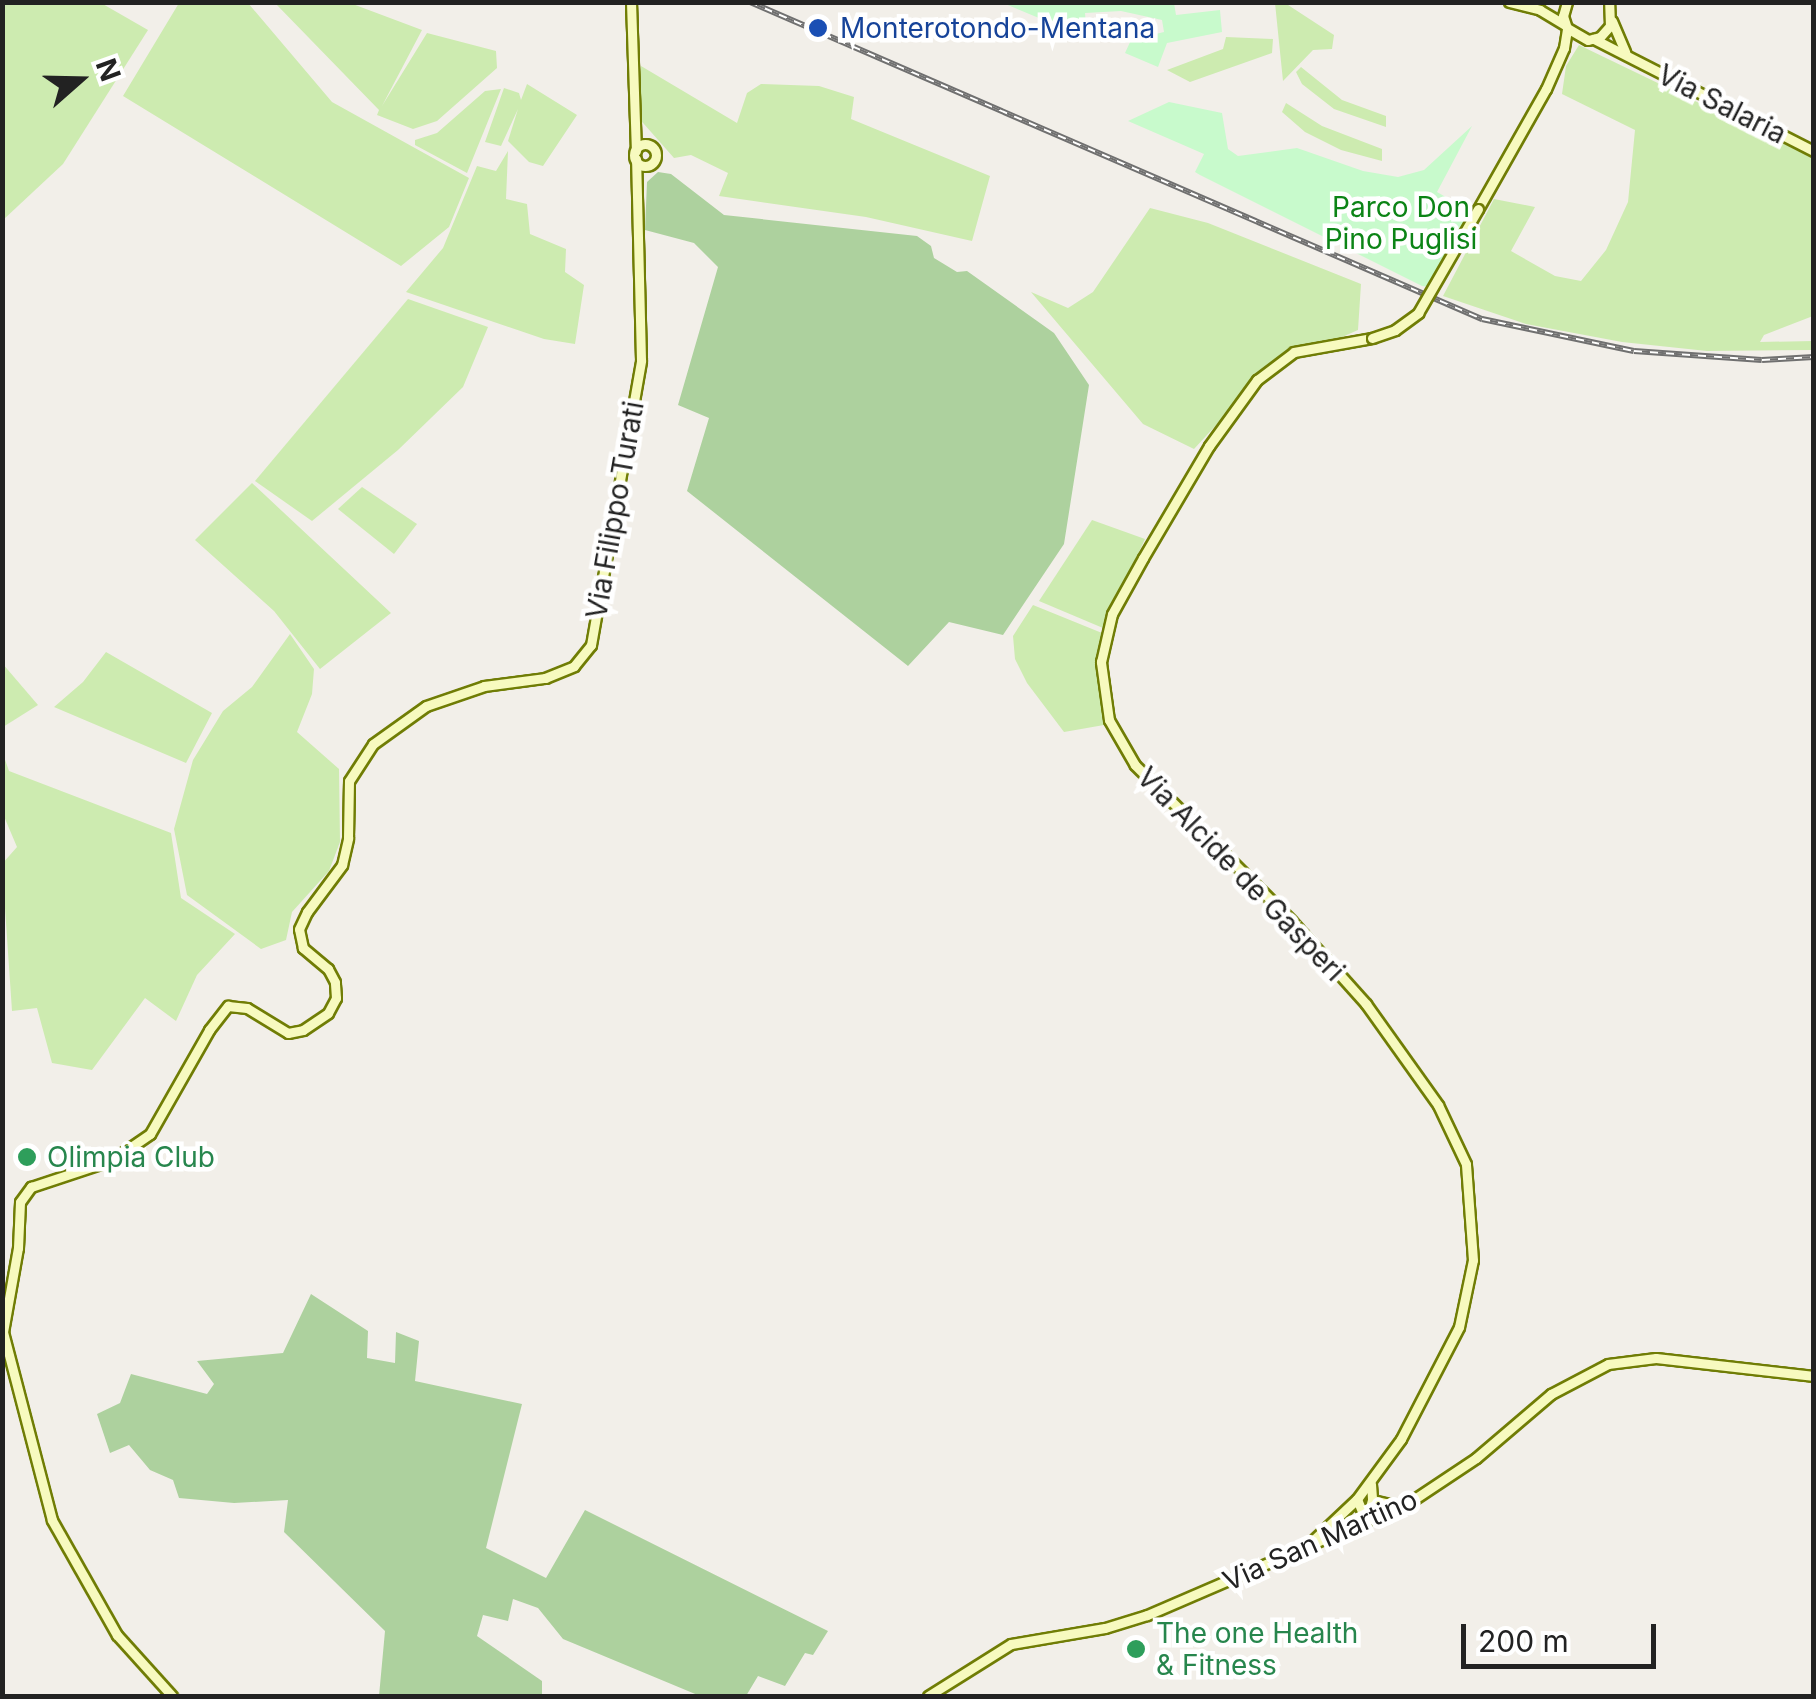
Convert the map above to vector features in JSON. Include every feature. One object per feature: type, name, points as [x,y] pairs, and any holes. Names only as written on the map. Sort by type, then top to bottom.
[{"type":"street","name":"Via Filippo Turati","points":[[172,1696],[117,1635],[52,1520],[4,1332],[18,1248],[20,1202],[32,1187],[112,1160],[150,1134],[208,1030],[228,1006],[241,1005],[280,1030],[293,1033],[322,1020],[336,998],[332,974],[305,950],[299,933],[304,916],[345,857],[347,788],[363,754],[426,706],[484,686],[545,678],[574,666],[591,645],[641,360],[630,2]]},
{"type":"street","name":"Via Salaria","points":[[1509,2],[1540,10],[1588,39],[1814,151]]},
{"type":"street","points":[[1540,10],[1565,2],[1566,26],[1560,58]]},
{"type":"street","name":"Via Salaria","points":[[1608,2],[1616,40],[1630,57]]},
{"type":"street","points":[[1560,58],[1606,32],[1612,20]]},
{"type":"street","name":"Via Alcide de Gasperi","points":[[1308,1545],[1371,1482],[1428,1394],[1466,1304],[1473,1229],[1462,1150],[1430,1092],[1356,992],[1291,920],[1134,765],[1109,720],[1100,674],[1112,614],[1203,456],[1257,380],[1297,350],[1372,338],[1395,330],[1418,313],[1560,58]]},
{"type":"street","points":[[634,117],[650,144]]},
{"type":"street","points":[[647,168],[636,155],[638,144],[650,144]]},
{"type":"street","name":"Via Filippo Turati","points":[[637,199],[654,158],[650,144]]},
{"type":"street","name":"Via San Martino","points":[[928,1696],[1012,1644],[1134,1620],[1410,1502],[1471,1462],[1550,1394],[1612,1363],[1656,1358],[1814,1376]]},
{"type":"street","points":[[1366,1522],[1372,1500],[1371,1482]]},
{"type":"street","points":[[1357,1500],[1366,1522]]},
{"type":"street","points":[[1372,1500],[1387,1506],[1410,1502]]},
{"type":"green space","points":[[3,2],[101,3],[148,30],[63,164],[3,220]]},
{"type":"green space","points":[[179,3],[248,3],[332,102],[469,178],[449,227],[401,266],[123,96]]},
{"type":"green space","points":[[275,3],[350,3],[422,30],[382,106],[427,33],[496,51],[497,68],[437,121],[413,129],[377,115],[379,110]]},
{"type":"green space","points":[[1003,3],[1174,3],[1176,15],[1220,10],[1222,32],[1167,43],[1158,67],[1125,53],[1131,40],[1164,32],[1162,20],[1121,11],[1085,13],[1087,38]]},
{"type":"green space","points":[[1275,3],[1285,3],[1334,35],[1332,49],[1313,50],[1283,81]]},
{"type":"green space","points":[[1226,37],[1273,39],[1272,53],[1190,82],[1167,70],[1223,49]]},
{"type":"green space","points":[[1579,45],[1813,158],[1813,316],[1764,335],[1760,342],[1813,341],[1813,350],[1707,351],[1622,342],[1526,324],[1443,296],[1494,199],[1535,207],[1511,251],[1555,276],[1581,281],[1606,250],[1628,202],[1635,130],[1562,94],[1566,66]]},
{"type":"green space","points":[[641,66],[737,123],[747,93],[761,84],[819,86],[854,97],[851,119],[990,176],[972,241],[866,217],[719,196],[728,173],[691,155],[674,158],[636,115]]},
{"type":"green space","points":[[1301,67],[1342,100],[1386,116],[1386,127],[1334,109],[1302,84],[1296,72]]},
{"type":"green space","points":[[527,84],[577,115],[543,166],[529,162],[508,141],[518,109],[501,146],[485,142],[504,88],[519,93],[521,100]]},
{"type":"green space","points":[[501,89],[467,173],[415,145],[415,140],[437,133],[485,91]]},
{"type":"green space","name":"Parco Don Pino Puglisi","points":[[1169,102],[1222,113],[1228,149],[1238,156],[1297,148],[1363,171],[1398,177],[1424,170],[1472,126],[1437,192],[1470,211],[1430,287],[1422,286],[1200,175],[1195,172],[1204,154],[1128,121]]},
{"type":"green space","points":[[1286,103],[1322,126],[1382,149],[1382,161],[1341,150],[1305,132],[1282,112]]},
{"type":"green space","points":[[508,151],[506,199],[527,204],[530,234],[566,249],[565,272],[584,285],[575,344],[544,339],[406,292],[443,248],[477,166],[496,171]]},
{"type":"green space","points":[[658,172],[671,174],[724,215],[917,236],[931,246],[934,258],[957,272],[967,271],[1054,333],[1089,385],[1064,544],[1003,635],[949,622],[908,666],[687,491],[709,418],[678,405],[718,267],[694,243],[645,230],[647,182]]},
{"type":"green space","points":[[1150,208],[1208,223],[1361,284],[1358,330],[1267,370],[1194,449],[1143,424],[1031,292],[1068,308],[1093,292]]},
{"type":"green space","points":[[408,299],[488,327],[463,387],[398,450],[312,521],[255,481]]},
{"type":"green space","points":[[252,483],[391,613],[320,669],[274,611],[195,540]]},
{"type":"green space","points":[[362,487],[417,524],[394,554],[338,509]]},
{"type":"green space","points":[[1092,520],[1145,539],[1103,628],[1039,601]]},
{"type":"green space","points":[[1033,605],[1102,633],[1095,660],[1104,725],[1064,732],[1027,683],[1015,659],[1013,636]]},
{"type":"green space","points":[[290,634],[314,669],[312,694],[297,732],[339,769],[340,842],[329,871],[292,912],[286,940],[261,949],[187,895],[174,829],[193,760],[223,711],[252,687]]},
{"type":"green space","points":[[106,652],[212,713],[186,763],[54,707],[83,682]]},
{"type":"green space","points":[[2,663],[38,705],[3,727],[2,727]]},
{"type":"green space","points":[[2,751],[9,771],[171,833],[181,898],[235,934],[197,975],[176,1021],[145,998],[92,1070],[52,1063],[37,1008],[12,1011],[2,864],[17,847],[3,814]]},
{"type":"green space","points":[[311,1294],[368,1331],[367,1358],[395,1363],[396,1332],[419,1341],[415,1381],[522,1404],[486,1548],[546,1578],[585,1510],[828,1631],[813,1655],[805,1653],[785,1686],[758,1676],[746,1696],[700,1696],[563,1639],[538,1608],[513,1599],[508,1621],[483,1615],[477,1636],[542,1681],[542,1696],[379,1696],[385,1631],[284,1532],[288,1500],[234,1503],[179,1498],[173,1480],[150,1470],[129,1445],[110,1453],[97,1414],[120,1403],[131,1374],[207,1394],[214,1384],[197,1361],[283,1353]]},
{"type":"railway","points":[[750,2],[1482,319],[1634,351],[1762,360],[1814,357]]},
{"type":"place","name":"Monterotondo-Mentana","points":[[818,28]]},
{"type":"place","name":"Olimpia Club","points":[[27,1157]]},
{"type":"place","name":"The one Health & Fitness","points":[[1136,1649]]}]
